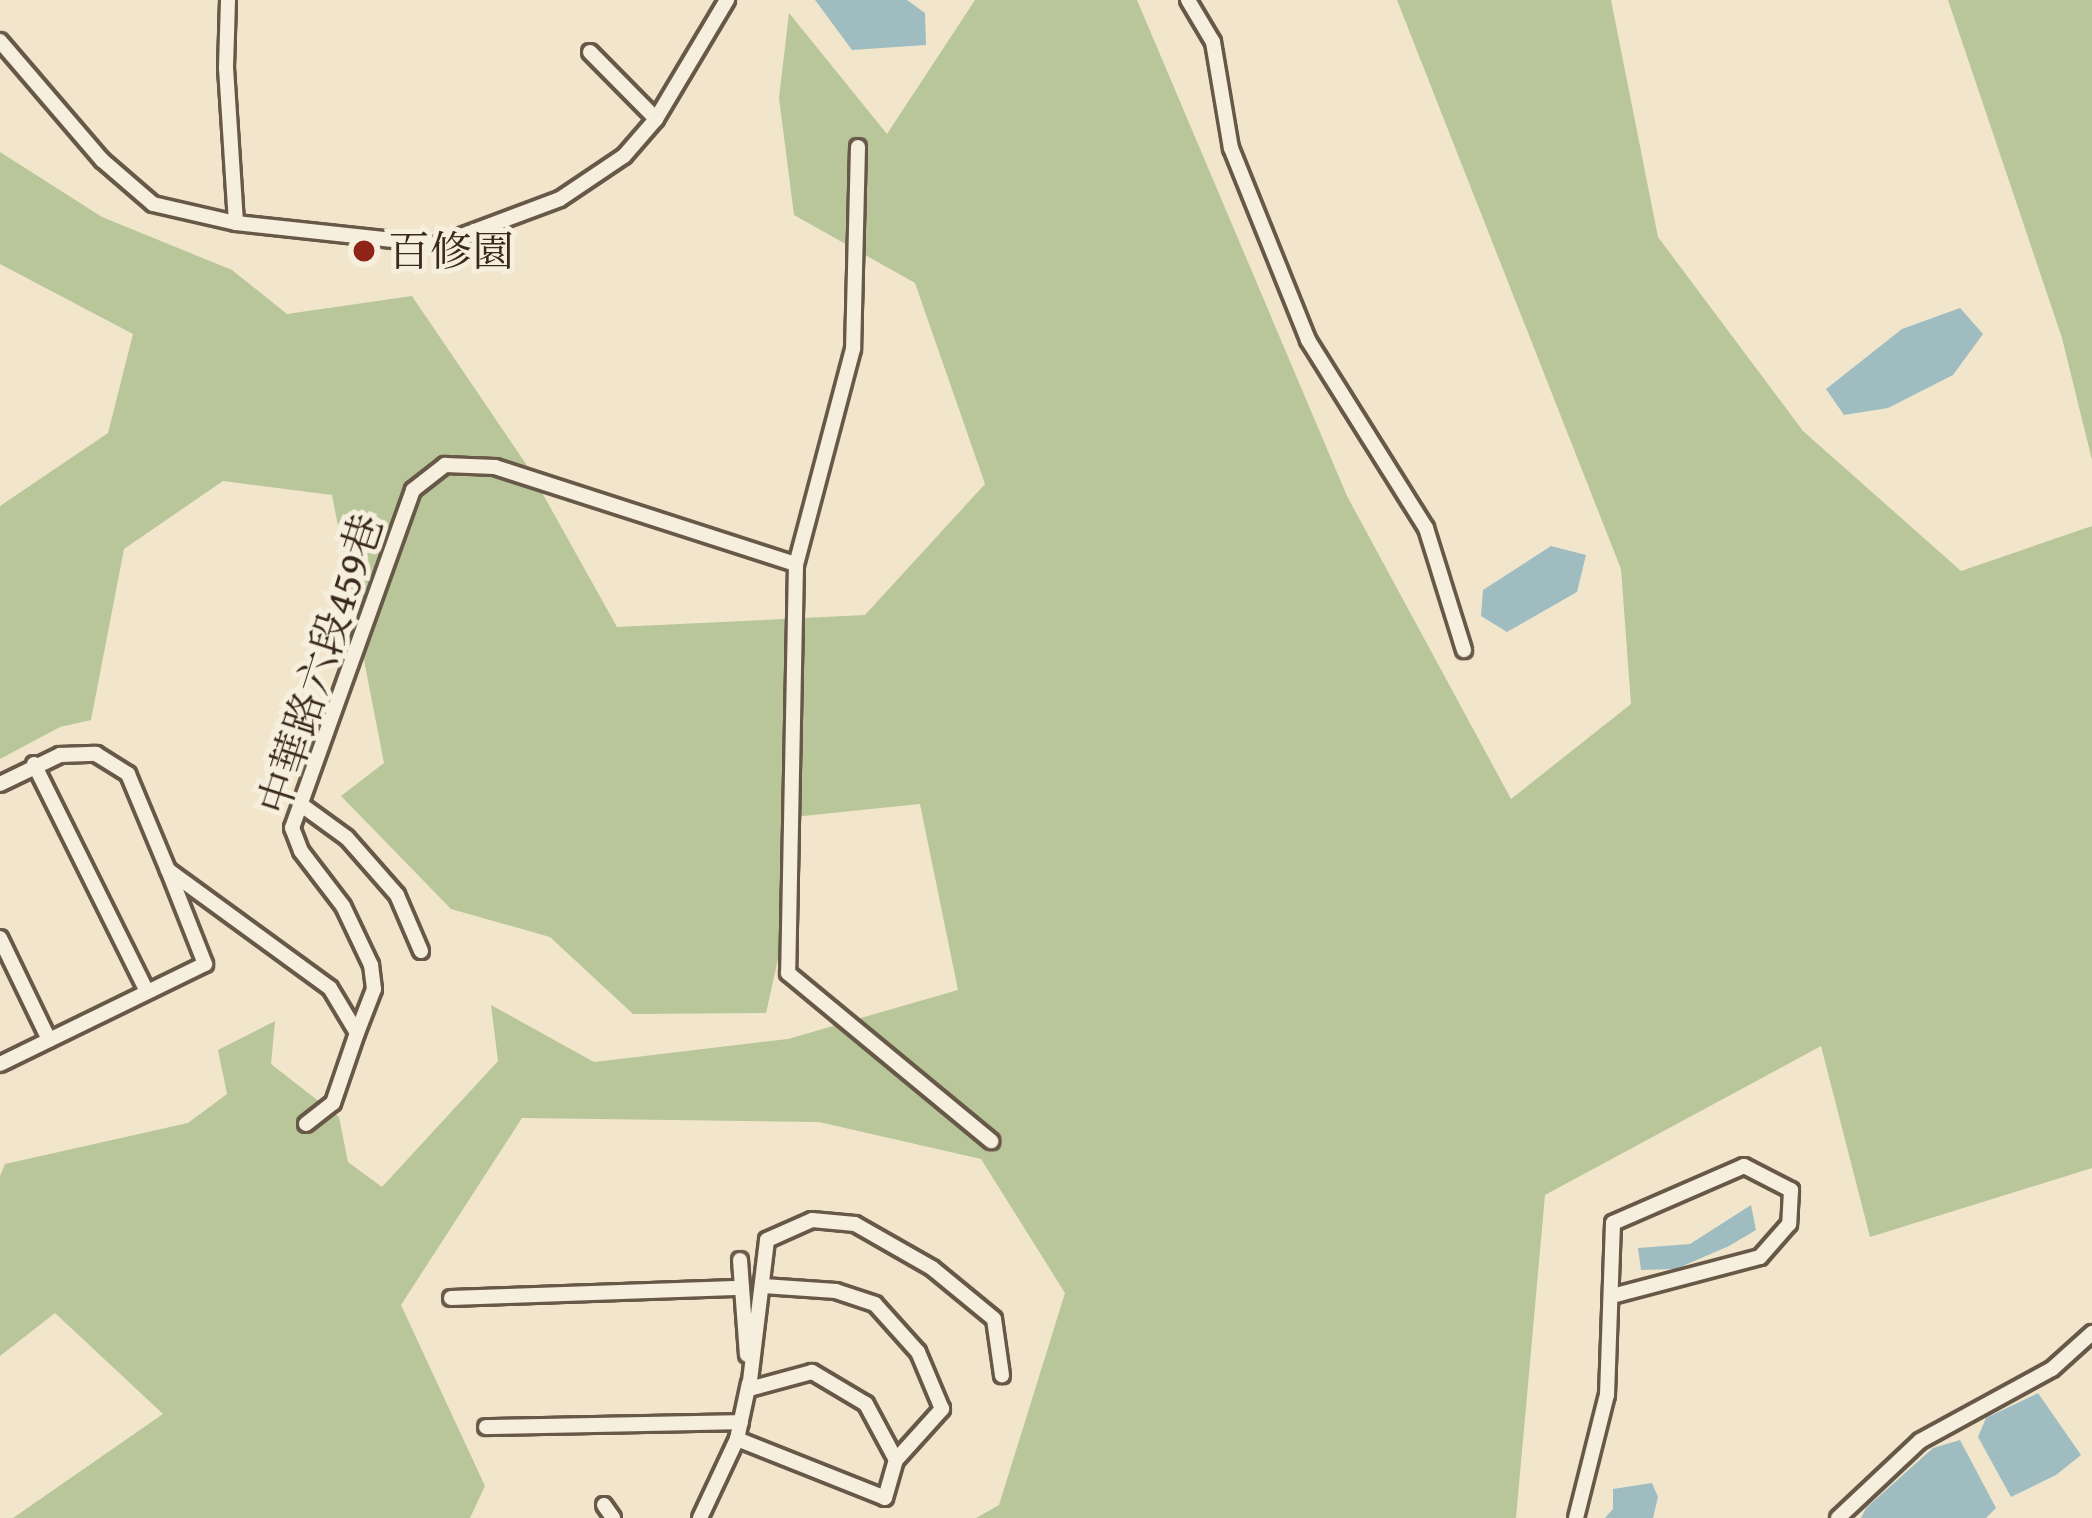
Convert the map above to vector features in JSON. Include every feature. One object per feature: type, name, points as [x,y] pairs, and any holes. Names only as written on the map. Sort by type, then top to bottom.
[{"type":"lane","points":[[228,0],[226,68],[236,223]]},
{"type":"lane","points":[[0,41],[102,160],[153,203],[236,223],[437,245],[560,199],[624,156],[656,119],[727,0]]},
{"type":"lane","points":[[1188,0],[1213,41],[1231,148],[1308,340],[1426,528],[1463,650]]},
{"type":"lane","points":[[590,52],[656,119]]},
{"type":"lane","points":[[858,147],[853,349],[796,564],[788,973],[991,1141]]},
{"type":"lane","name":"中華路六段459巷","points":[[306,1124],[333,1103],[374,988],[371,965],[343,906],[301,851],[292,828],[412,490],[446,465],[495,467],[796,564]]},
{"type":"lane","points":[[0,784],[60,755],[96,754],[128,774],[205,964],[0,1064]]},
{"type":"lane","points":[[34,764],[147,992]]},
{"type":"lane","points":[[303,806],[347,838],[397,895],[421,951]]},
{"type":"lane","points":[[168,870],[330,988],[357,1033]]},
{"type":"lane","points":[[0,938],[49,1040]]},
{"type":"lane","points":[[1576,1518],[1607,1395],[1612,1296],[1608,1258],[1613,1223],[1744,1166],[1791,1190],[1789,1224],[1760,1257],[1612,1296]]},
{"type":"lane","points":[[700,1518],[737,1439],[749,1389],[767,1240],[812,1220],[855,1224],[932,1268],[994,1319],[1002,1375]]},
{"type":"lane","points":[[740,1260],[749,1389]]},
{"type":"lane","points":[[737,1439],[885,1498],[896,1460],[942,1409],[918,1352],[875,1304],[836,1291],[763,1286]]},
{"type":"lane","points":[[451,1298],[742,1288]]},
{"type":"lane","points":[[1838,1518],[1920,1442],[2052,1369],[2092,1334]]},
{"type":"lane","points":[[749,1389],[812,1372],[866,1404],[896,1460]]},
{"type":"lane","points":[[486,1427],[741,1422]]},
{"type":"green space","points":[[975,0],[1137,0],[1347,496],[1511,799],[1631,704],[1621,569],[1397,0],[1611,0],[1658,237],[1803,431],[1961,571],[2092,526],[2092,1168],[1870,1237],[1821,1046],[1545,1195],[1516,1518],[976,1518],[999,1505],[1065,1293],[981,1159],[819,1122],[522,1118],[401,1305],[485,1486],[470,1518],[13,1518],[163,1414],[55,1313],[0,1356],[0,1176],[5,1164],[188,1123],[227,1094],[218,1050],[275,1021],[271,1064],[339,1117],[348,1162],[382,1187],[498,1061],[491,1005],[594,1062],[788,1039],[958,990],[920,804],[793,817],[791,901],[766,1013],[633,1014],[550,937],[451,909],[341,796],[384,763],[332,495],[223,481],[124,549],[91,720],[60,727],[0,759],[0,506],[108,433],[133,334],[0,264],[0,152],[102,217],[232,270],[287,314],[412,296],[526,464],[617,627],[865,615],[985,484],[915,283],[794,215],[779,98],[789,13],[887,134]]},
{"type":"green space","points":[[1948,0],[2092,0],[2092,460],[2062,338]]},
{"type":"water","points":[[815,0],[907,0],[925,13],[926,45],[852,50]]},
{"type":"water","points":[[1960,308],[1983,334],[1953,375],[1888,408],[1844,415],[1826,389],[1902,329]]},
{"type":"water","points":[[1551,546],[1586,555],[1577,592],[1507,632],[1481,616],[1483,590]]},
{"type":"water","points":[[1751,1205],[1756,1230],[1729,1246],[1676,1269],[1641,1270],[1638,1248],[1690,1244]]},
{"type":"water","points":[[2038,1393],[2081,1455],[2056,1475],[2011,1497],[1978,1437],[1986,1418]]},
{"type":"water","points":[[1960,1440],[1996,1508],[1986,1518],[1861,1518],[1866,1508],[1933,1448]]},
{"type":"water","points":[[1652,1483],[1658,1497],[1653,1518],[1605,1518],[1613,1509],[1613,1489]]},
{"type":"place","name":"百修園","points":[[364,251]]}]
